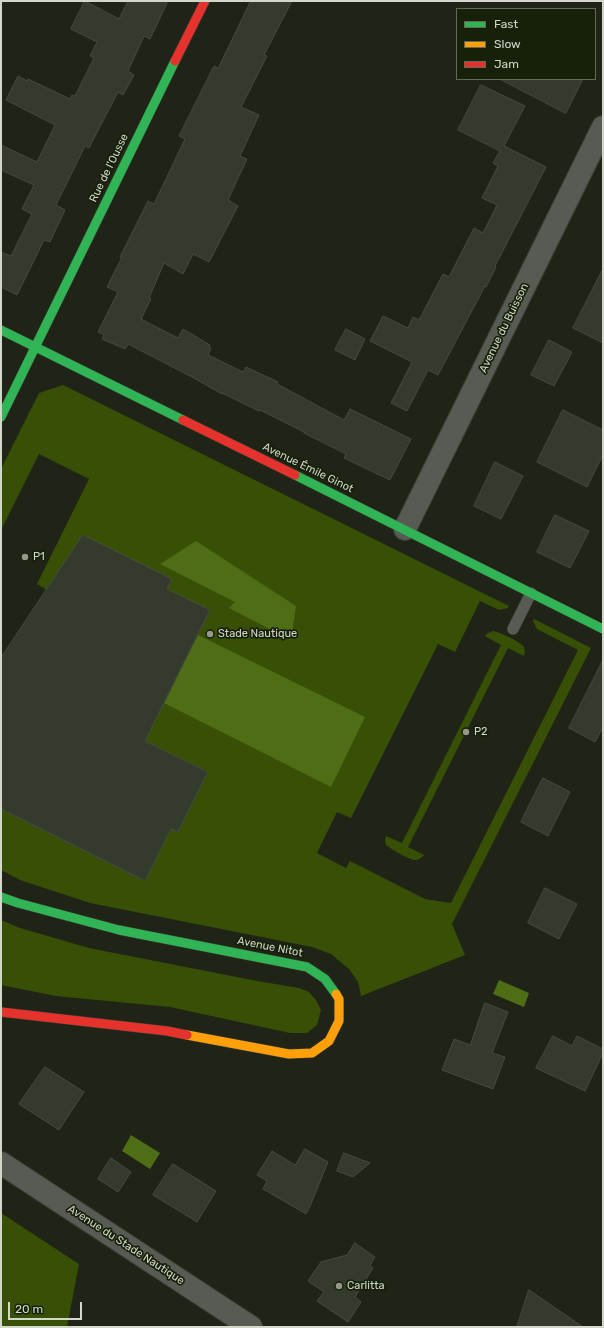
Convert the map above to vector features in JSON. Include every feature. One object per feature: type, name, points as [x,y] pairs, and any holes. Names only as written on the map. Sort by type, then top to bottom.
[{"type":"street","name":"Rue de l'Ousse","points":[[36,346],[205,1]]},
{"type":"street","name":"Avenue du Buisson","points":[[405,529],[603,127]]},
{"type":"street","name":"Avenue Émile Ginot","points":[[1,330],[405,529],[603,629]]},
{"type":"street","points":[[1,416],[36,346]]},
{"type":"street","name":"Avenue Nitot","points":[[1,897],[119,930],[306,966],[325,979],[339,999],[339,1021],[329,1040],[312,1053],[289,1054],[167,1031],[1,1012]]},
{"type":"street","name":"Avenue du Stade Nautique","points":[[1,1163],[251,1327]]},
{"type":"lane","points":[[513,629],[531,593]]},
{"type":"shaded area","name":"Stade Nautique","points":[[63,385],[509,606],[508,608],[499,610],[480,601],[455,652],[438,644],[351,818],[337,812],[317,853],[346,868],[350,861],[425,899],[451,903],[578,650],[537,629],[533,621],[534,619],[591,648],[452,924],[465,955],[361,996],[358,982],[349,969],[331,954],[312,947],[90,903],[20,880],[1,870],[1,658],[52,593],[37,584],[89,479],[39,454],[1,530],[1,469],[39,393]]},
{"type":"shaded area","points":[[196,541],[296,606],[291,640],[229,608],[235,602],[160,564]]},
{"type":"shaded area","points":[[493,631],[509,637],[521,644],[525,652],[524,656],[508,648],[408,847],[424,855],[417,860],[413,860],[396,852],[386,845],[386,836],[402,843],[501,645],[485,636]]},
{"type":"shaded area","points":[[198,635],[365,717],[331,787],[164,703]]},
{"type":"shaded area","points":[[1,920],[20,928],[89,948],[299,988],[309,992],[316,1000],[321,1010],[317,1025],[307,1033],[290,1033],[170,1007],[56,996],[1,985]]},
{"type":"shaded area","points":[[499,980],[529,993],[524,1007],[493,994]]},
{"type":"shaded area","points":[[131,1135],[160,1153],[150,1169],[122,1151]]},
{"type":"shaded area","points":[[1,1213],[79,1264],[67,1327],[1,1327]]},
{"type":"building","points":[[85,1],[119,19],[128,1],[168,1],[150,39],[144,36],[128,71],[134,75],[123,95],[118,92],[89,148],[85,146],[56,205],[65,210],[50,242],[44,240],[17,295],[1,287],[1,252],[11,256],[32,214],[22,209],[34,185],[1,170],[1,145],[37,162],[55,125],[6,100],[18,76],[27,81],[28,79],[70,99],[72,95],[75,96],[94,58],[90,56],[97,42],[71,29]]},
{"type":"building","points":[[251,1],[292,1],[264,55],[267,56],[241,107],[259,115],[240,156],[247,159],[228,200],[238,206],[209,262],[193,254],[183,274],[164,263],[149,298],[151,299],[141,319],[178,338],[183,329],[210,345],[209,347],[211,348],[208,355],[243,372],[246,367],[278,382],[277,384],[344,420],[350,409],[411,439],[390,480],[344,458],[346,454],[304,432],[260,410],[259,411],[222,394],[128,344],[125,349],[102,339],[104,335],[98,332],[118,292],[107,287],[122,257],[120,257],[148,201],[154,204],[185,139],[179,136],[214,66],[218,68]]},
{"type":"building","points":[[502,80],[582,80],[566,113]]},
{"type":"building","points":[[481,85],[525,106],[504,146],[546,167],[495,266],[496,267],[486,287],[485,286],[438,375],[428,370],[407,411],[391,403],[412,362],[370,341],[383,316],[408,328],[413,317],[419,320],[443,274],[449,277],[474,228],[483,233],[497,205],[482,198],[498,166],[493,163],[500,151],[458,130]]},
{"type":"building","points":[[603,269],[603,343],[573,328]]},
{"type":"building","points":[[346,329],[365,339],[355,360],[335,350]]},
{"type":"building","points":[[549,340],[572,352],[554,386],[531,375]]},
{"type":"building","points":[[563,410],[603,430],[603,455],[587,487],[537,462]]},
{"type":"building","points":[[495,462],[523,476],[501,519],[474,506]]},
{"type":"building","points":[[555,515],[589,531],[570,568],[537,552]]},
{"type":"building","points":[[83,535],[172,579],[167,589],[210,610],[145,741],[208,772],[178,832],[171,829],[145,881],[1,809],[1,658]]},
{"type":"building","points":[[603,660],[603,727],[595,742],[569,728]]},
{"type":"building","points":[[543,778],[570,792],[548,836],[521,822]]},
{"type":"building","points":[[545,888],[577,904],[559,939],[528,923]]},
{"type":"building","points":[[485,1003],[508,1012],[492,1053],[505,1057],[493,1089],[442,1070],[454,1039],[470,1045]]},
{"type":"building","points":[[553,1036],[572,1046],[577,1036],[603,1049],[603,1053],[585,1091],[536,1068]]},
{"type":"building","points":[[45,1067],[84,1092],[59,1130],[19,1104]]},
{"type":"building","points":[[305,1149],[328,1162],[306,1214],[263,1189],[267,1181],[257,1175],[272,1151],[295,1165]]},
{"type":"building","points":[[344,1153],[370,1163],[353,1177],[337,1171]]},
{"type":"building","points":[[111,1158],[131,1172],[118,1192],[98,1179]]},
{"type":"building","points":[[173,1164],[216,1191],[197,1222],[153,1195]]},
{"type":"building","name":"Carlitta","points":[[355,1243],[375,1257],[370,1266],[373,1268],[355,1297],[361,1302],[348,1322],[317,1301],[324,1292],[308,1281],[321,1262],[347,1255]]},
{"type":"building","points":[[529,1290],[583,1327],[517,1327]]},
{"type":"traffic: fast","points":[[1,417],[175,61]]},
{"type":"traffic: fast","points":[[1,330],[183,420]]},
{"type":"traffic: fast","points":[[295,475],[603,629]]},
{"type":"traffic: fast","points":[[1,897],[119,930],[307,967],[325,979],[336,994]]},
{"type":"traffic: slow","points":[[187,1035],[289,1054],[312,1053],[329,1041],[339,1021],[339,999],[336,994]]},
{"type":"traffic: jam","points":[[175,61],[205,1]]},
{"type":"traffic: jam","points":[[183,420],[295,475]]},
{"type":"traffic: jam","points":[[1,1012],[167,1031],[187,1035]]},
{"type":"place","name":"P1","points":[[25,557]]},
{"type":"place","name":"Stade Nautique","points":[[210,634]]},
{"type":"place","name":"P2","points":[[466,732]]},
{"type":"place","name":"Carlitta","points":[[339,1286]]}]
